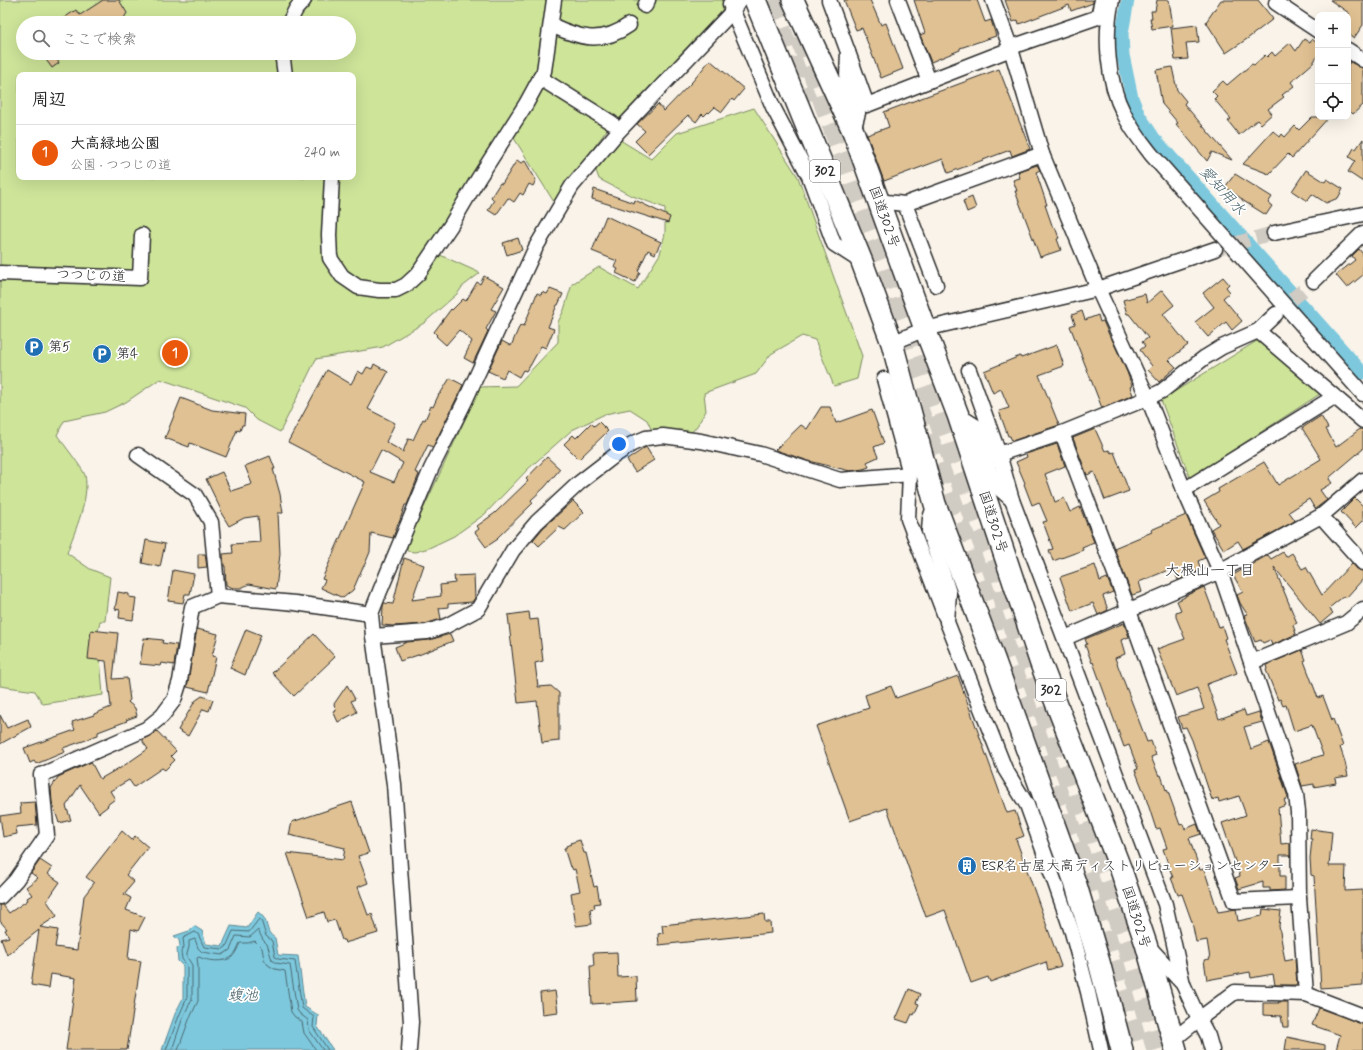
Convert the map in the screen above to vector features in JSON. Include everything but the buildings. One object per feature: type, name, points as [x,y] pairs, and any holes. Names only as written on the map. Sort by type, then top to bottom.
[{"type":"highway","name":"302","points":[[755,0],[862,262],[892,343],[935,504],[1000,673],[1076,885],[1099,962],[1122,1050]]},
{"type":"highway","name":"国道302号","points":[[794,0],[853,131],[958,415],[1041,664],[1121,870],[1146,944],[1174,1045]]},
{"type":"street","points":[[292,16],[296,9],[304,0]]},
{"type":"street","points":[[332,180],[329,236],[330,258],[342,276],[358,287],[379,290],[396,290],[406,285],[418,274],[425,264],[526,104],[544,71],[554,0]]},
{"type":"street","points":[[829,0],[867,105],[1011,49],[1017,45],[1098,17],[1102,0]]},
{"type":"street","points":[[898,0],[928,81]]},
{"type":"street","points":[[993,0],[1011,49],[1042,154],[1098,289],[1148,398],[1184,490],[1220,572],[1296,794],[1298,812],[1299,898],[1306,994]]},
{"type":"street","points":[[1112,0],[1108,23],[1109,65],[1114,87],[1123,113],[1135,133],[1162,166],[1363,394]]},
{"type":"street","points":[[1276,3],[1315,28]]},
{"type":"street","points":[[409,1050],[411,1022],[394,784],[371,614],[432,469],[536,246],[572,186],[617,133],[677,71],[733,4],[772,107],[809,176],[834,244],[862,262]]},
{"type":"street","points":[[551,25],[576,36],[596,37],[613,35],[628,25]]},
{"type":"street","points":[[848,52],[847,78],[858,113],[853,131]]},
{"type":"street","points":[[1351,52],[1363,60]]},
{"type":"street","points":[[283,60],[285,72]]},
{"type":"street","points":[[540,78],[612,123]]},
{"type":"street","points":[[878,201],[905,204],[1042,154]]},
{"type":"street","points":[[905,204],[936,285]]},
{"type":"street","points":[[1274,233],[1363,214]]},
{"type":"street","points":[[1314,281],[1363,233]]},
{"type":"street","name":"つつじの道","points":[[0,272],[140,278],[142,235]]},
{"type":"street","points":[[892,343],[925,329],[1098,289],[1215,249]]},
{"type":"street","points":[[999,454],[1062,433],[1162,391],[1204,358],[1258,331],[1276,314]]},
{"type":"street","points":[[1258,331],[1363,421]]},
{"type":"street","points":[[969,370],[999,454],[1012,500],[1165,904],[1183,984],[1208,1036],[1212,1050]]},
{"type":"street","points":[[884,379],[910,474],[908,519],[1005,769],[1027,805],[1072,932],[1102,1050]]},
{"type":"street","points":[[1184,490],[1334,397]]},
{"type":"street","points":[[958,415],[977,427],[981,433],[994,484],[1012,500]]},
{"type":"street","points":[[1062,433],[1129,611],[1234,901],[1299,898]]},
{"type":"street","points":[[373,636],[427,632],[446,626],[478,609],[513,550],[537,522],[579,483],[614,456],[632,444],[646,438],[663,436],[701,441],[760,454],[840,480],[910,474]]},
{"type":"street","points":[[138,455],[195,495],[211,522],[218,596]]},
{"type":"street","points":[[1065,638],[1220,572],[1321,516],[1363,480]]},
{"type":"street","points":[[935,504],[930,518],[929,531],[949,593],[947,622]]},
{"type":"street","points":[[1321,516],[1363,563]]},
{"type":"street","points":[[934,584],[939,578],[941,566]]},
{"type":"street","points":[[0,897],[16,880],[47,835],[41,775],[146,729],[162,716],[174,700],[180,681],[192,607],[218,596],[296,603],[371,614]]},
{"type":"street","points":[[1252,662],[1346,623],[1363,609]]},
{"type":"street","points":[[1146,944],[1183,984]]},
{"type":"street","points":[[1174,1045],[1199,1019],[1235,992],[1306,994],[1363,1016]]},
{"type":"green space","points":[[0,0],[728,1],[723,9],[618,120],[612,123],[554,202],[512,135],[438,254],[480,273],[462,287],[458,293],[424,323],[383,347],[316,359],[280,432],[257,420],[245,408],[160,379],[126,402],[105,412],[64,421],[57,435],[85,475],[86,484],[84,504],[67,553],[90,569],[110,577],[105,621],[100,621],[93,657],[100,658],[103,695],[43,704],[35,691],[0,686]]},
{"type":"green space","points":[[754,108],[798,177],[862,356],[857,379],[834,386],[815,340],[802,336],[771,354],[756,374],[704,393],[706,411],[690,434],[653,433],[647,420],[630,409],[605,414],[572,430],[528,469],[485,514],[454,536],[429,548],[415,552],[407,551],[407,544],[480,387],[516,386],[558,342],[558,322],[564,310],[572,284],[599,267],[638,289],[660,254],[665,233],[665,208],[630,195],[599,179],[595,168],[620,140],[651,159],[677,133]]},
{"type":"green space","points":[[1260,339],[1320,394],[1190,478],[1161,400]]},
{"type":"water","name":"蝮池","points":[[258,912],[262,915],[269,932],[275,938],[278,955],[298,956],[305,1007],[318,1015],[317,1026],[333,1050],[162,1050],[175,1014],[183,998],[183,966],[178,961],[177,949],[180,946],[179,940],[174,936],[189,931],[194,926],[202,931],[206,944],[222,946],[231,926],[247,928]]},
{"type":"waterway","name":"愛知用水","points":[[1128,0],[1122,33],[1123,55],[1132,98],[1139,115],[1154,138],[1363,373]]},
{"type":"tunnel","points":[[770,0],[807,102]]},
{"type":"tunnel","points":[[800,36],[1107,886],[1129,952],[1157,1050]]},
{"type":"tunnel","points":[[1215,249],[1274,233]]},
{"type":"tunnel","points":[[1276,313],[1314,281]]},
{"type":"tunnel","points":[[917,406],[1092,888],[1139,1050]]},
{"type":"place","name":"第5","points":[[34,347]]},
{"type":"place","name":"大高緑地公園","points":[[175,353]]},
{"type":"place","name":"第4","points":[[102,354]]},
{"type":"place","name":"ESR名古屋大高ディストリビューションセンター","points":[[967,866]]},
{"type":"district","name":"大根山一丁目","points":[[1210,571]]}]
